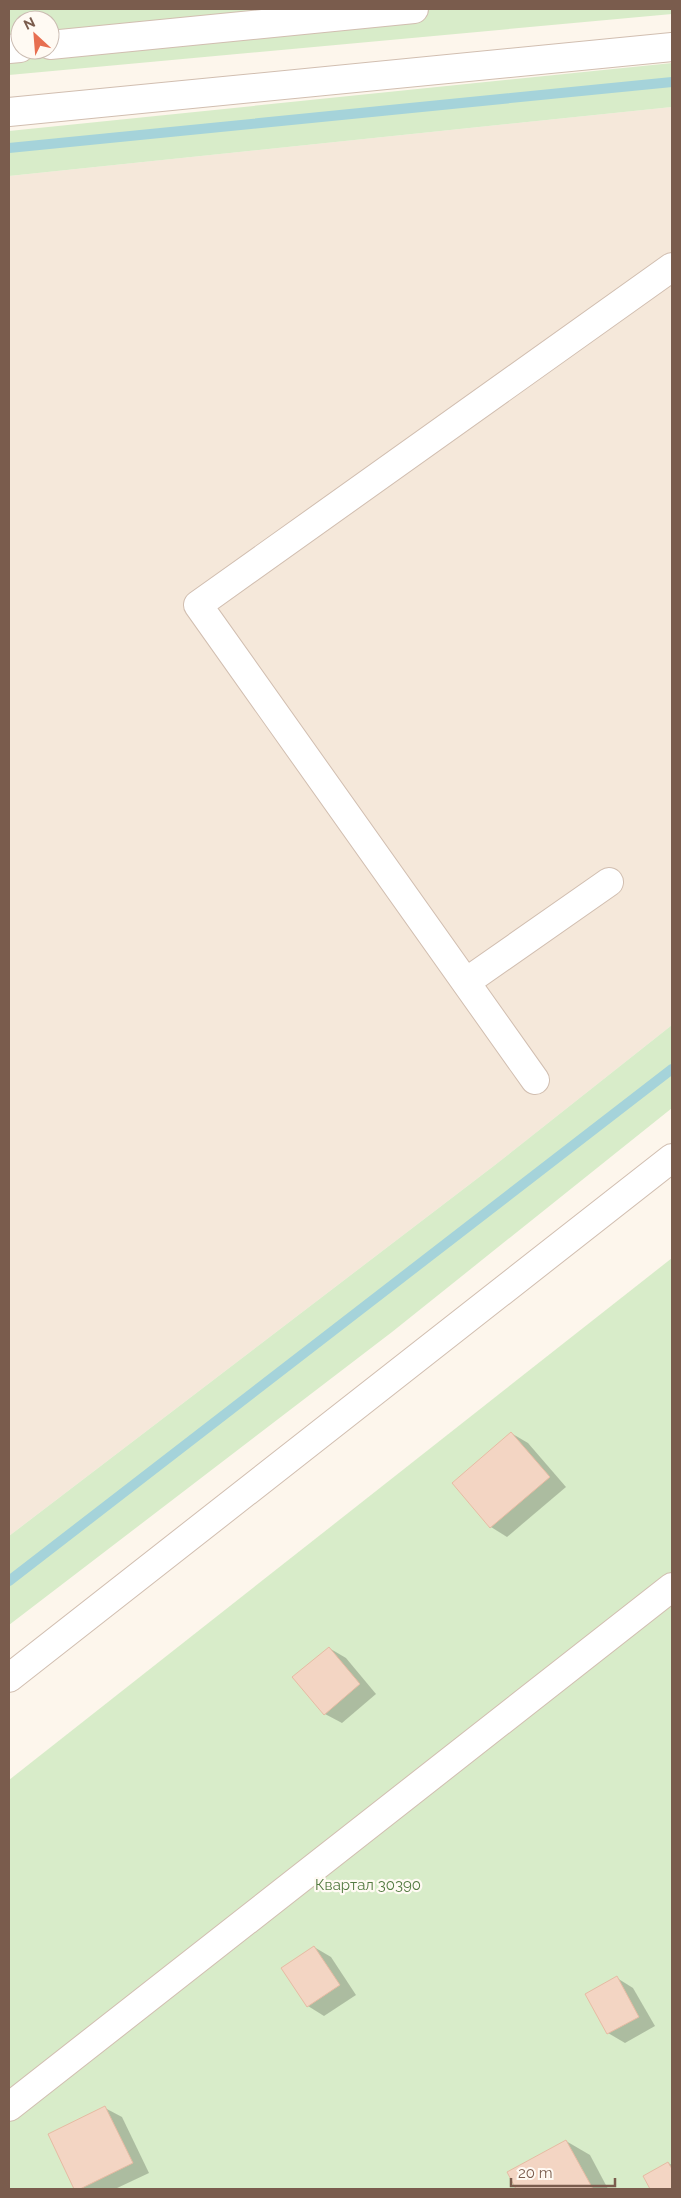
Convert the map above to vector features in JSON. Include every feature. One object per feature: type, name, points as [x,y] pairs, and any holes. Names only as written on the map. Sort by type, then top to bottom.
[{"type":"street","points":[[60,44],[414,9]]},
{"type":"street","points":[[9,112],[672,47]]},
{"type":"street","points":[[535,1080],[198,605],[672,268]]},
{"type":"street","points":[[466,982],[609,882]]},
{"type":"street","points":[[9,1678],[672,1158]]},
{"type":"street","points":[[9,2107],[672,1587]]},
{"type":"shaded area","points":[[672,107],[672,1025],[495,1165],[9,1536],[9,176]]},
{"type":"green space","points":[[9,9],[672,9],[672,14],[9,75]]},
{"type":"green space","points":[[672,63],[672,107],[9,176],[9,131]]},
{"type":"green space","points":[[672,1025],[672,1108],[392,1332],[9,1625],[9,1536],[495,1165]]},
{"type":"green space","name":"Квартал 30390","points":[[672,1258],[672,2189],[9,2189],[9,1780]]},
{"type":"building","points":[[511,1432],[550,1477],[490,1528],[452,1483]]},
{"type":"building","points":[[329,1647],[360,1684],[324,1715],[292,1677]]},
{"type":"building","points":[[314,1946],[340,1985],[307,2007],[281,1968]]},
{"type":"building","points":[[617,1976],[639,2017],[607,2034],[585,1994]]},
{"type":"building","points":[[105,2106],[133,2163],[80,2189],[74,2189],[48,2134]]},
{"type":"building","points":[[566,2140],[593,2189],[516,2189],[507,2172]]},
{"type":"building","points":[[668,2162],[672,2169],[672,2189],[650,2189],[643,2176]]},
{"type":"waterway","points":[[9,148],[672,82]]},
{"type":"waterway","points":[[9,1581],[672,1069]]}]
